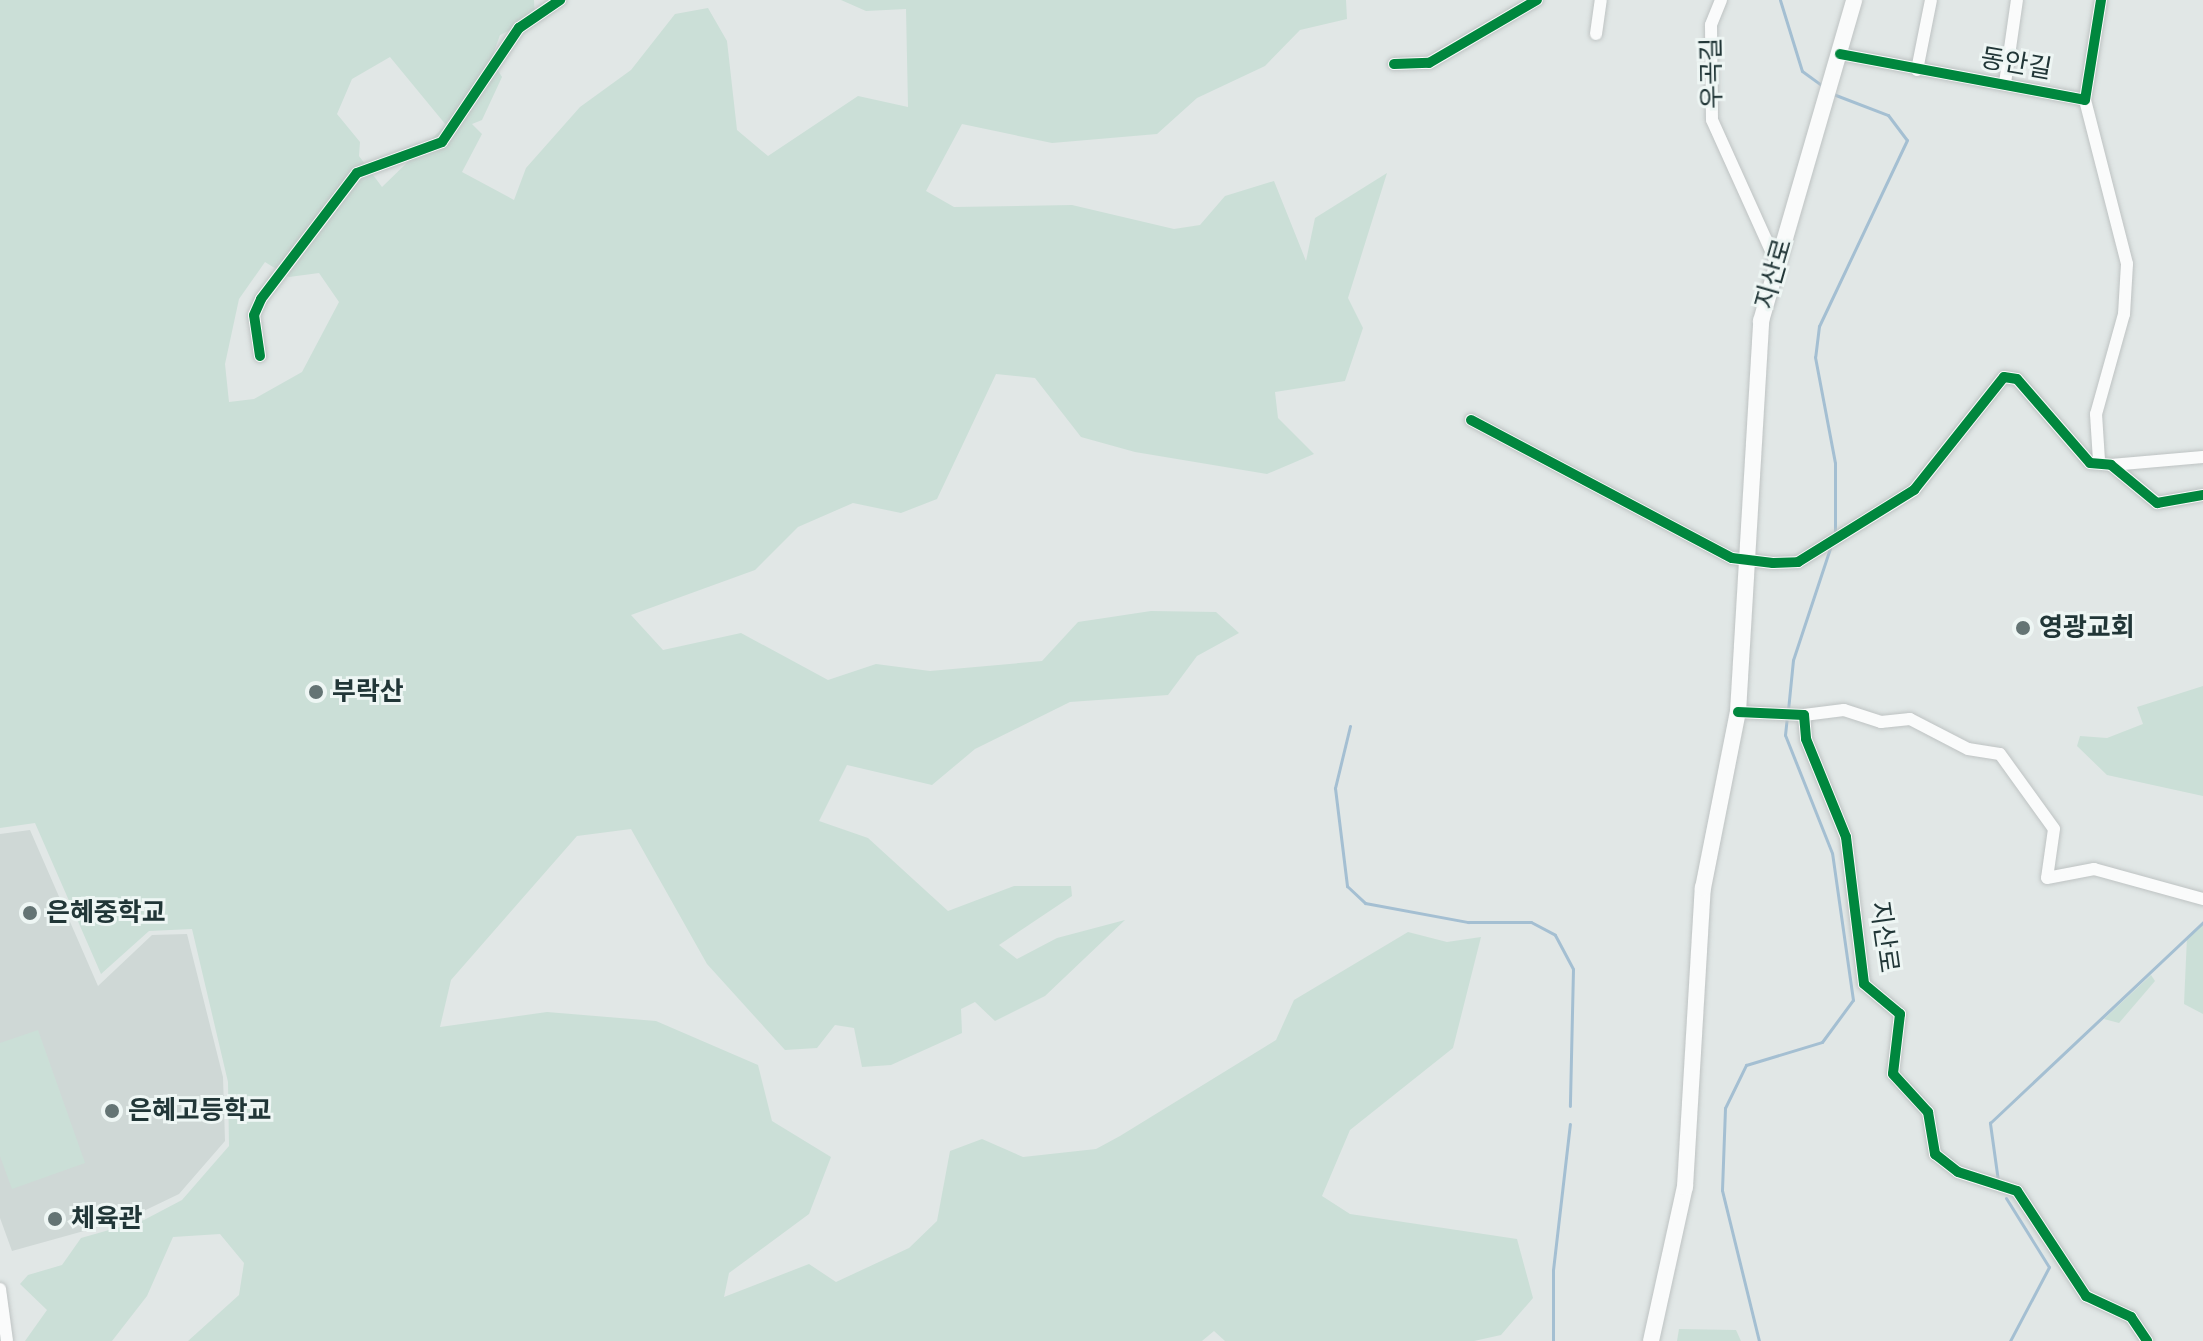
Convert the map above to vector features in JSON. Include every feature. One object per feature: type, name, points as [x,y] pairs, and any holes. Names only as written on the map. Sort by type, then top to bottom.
[{"type":"main road","name":"지산로","points":[[1651,1341],[1685,1187],[1703,888],[1738,712],[1761,321],[1837,72],[1854,0]]},
{"type":"street","points":[[260,356],[254,315],[261,299],[357,173],[442,142],[519,28],[560,0]]},
{"type":"street","points":[[1394,64],[1429,63],[1537,0]]},
{"type":"street","points":[[1596,34],[1601,0]]},
{"type":"street","name":"우곡길","points":[[1721,0],[1711,25],[1707,77],[1719,147],[1777,264]]},
{"type":"street","points":[[1917,70],[1931,0]]},
{"type":"street","name":"동안길","points":[[2005,83],[2017,0]]},
{"type":"street","name":"동안길","points":[[1840,54],[2085,100],[2101,0]]},
{"type":"street","points":[[2085,100],[2127,264],[2124,314],[2096,414],[2105,463],[2157,503],[2203,495]]},
{"type":"street","points":[[1471,420],[1732,558],[1798,562],[1914,490],[2004,377],[2017,379],[2090,463],[2203,457]]},
{"type":"street","points":[[1738,712],[1793,715],[1844,710],[1881,722],[1910,719],[1968,749],[2000,754],[2054,829],[2047,878],[2094,869],[2203,899]]},
{"type":"street","name":"지산로","points":[[1793,715],[1846,837],[1864,984],[1900,1014],[1893,1074],[1928,1112],[1935,1154],[1958,1172],[2017,1191],[2086,1296],[2131,1317],[2147,1341]]},
{"type":"street","points":[[0,1289],[7,1341]]},
{"type":"shaded area","points":[[30,830],[98,986],[152,935],[187,934],[223,1077],[225,1141],[179,1194],[127,1219],[12,1251],[0,1218],[0,834]]},
{"type":"green space","points":[[0,0],[534,0],[535,18],[500,35],[491,60],[502,77],[482,120],[472,124],[482,134],[462,172],[514,200],[526,168],[580,107],[631,70],[675,14],[708,8],[727,41],[737,130],[768,156],[858,96],[908,107],[906,9],[866,11],[841,0],[1346,0],[1347,19],[1300,30],[1265,66],[1197,98],[1157,134],[1052,143],[962,124],[926,191],[954,207],[1072,205],[1174,229],[1200,225],[1225,196],[1274,181],[1306,261],[1315,218],[1387,173],[1348,298],[1363,328],[1345,381],[1275,392],[1278,418],[1314,454],[1267,474],[1135,452],[1081,437],[1035,378],[996,374],[937,499],[901,513],[853,503],[798,527],[755,570],[631,615],[663,650],[741,633],[828,680],[876,664],[930,671],[1042,661],[1078,622],[1151,611],[1216,612],[1239,633],[1197,656],[1168,695],[1070,702],[975,749],[932,785],[847,765],[819,821],[868,838],[948,911],[1014,886],[1071,886],[1072,896],[999,945],[1017,959],[1057,938],[1125,920],[1045,996],[995,1021],[975,1002],[961,1009],[962,1033],[891,1065],[862,1067],[854,1028],[835,1025],[817,1048],[785,1050],[707,964],[631,829],[577,836],[451,980],[440,1027],[547,1012],[656,1021],[758,1065],[772,1121],[831,1157],[809,1214],[729,1273],[724,1297],[809,1264],[836,1282],[909,1248],[937,1221],[950,1151],[982,1139],[1023,1157],[1096,1149],[1276,1040],[1294,1000],[1408,932],[1447,942],[1481,937],[1453,1048],[1350,1130],[1322,1196],[1350,1214],[1517,1239],[1533,1298],[1501,1335],[1474,1341],[1225,1341],[1214,1331],[1202,1341],[188,1341],[239,1295],[244,1263],[220,1234],[173,1237],[147,1296],[112,1341],[25,1341],[47,1310],[20,1284],[28,1275],[62,1265],[81,1238],[144,1220],[182,1200],[229,1146],[228,1082],[192,929],[149,931],[101,974],[35,823],[0,828]],"holes":[[[390,57],[446,125],[382,187],[359,156],[360,142],[337,114],[352,79]],[[265,262],[289,277],[319,273],[339,302],[302,372],[254,399],[229,402],[225,364],[239,299]]]},
{"type":"green space","points":[[2203,686],[2203,796],[2107,775],[2077,746],[2080,736],[2107,738],[2143,724],[2137,707]]},
{"type":"green space","points":[[2203,924],[2203,1014],[2184,1004],[2187,937]]},
{"type":"green space","points":[[2151,975],[2155,981],[2119,1023],[2104,1019]]},
{"type":"green space","points":[[38,1030],[85,1163],[12,1189],[0,1156],[0,1043]]},
{"type":"green space","points":[[1679,1329],[1736,1330],[1741,1341],[1677,1341]]},
{"type":"waterway","points":[[1780,0],[1802,71],[1824,87]]},
{"type":"waterway","points":[[1833,94],[1888,115],[1907,140],[1819,326],[1815,357],[1835,463],[1835,533]]},
{"type":"waterway","points":[[1788,710],[1793,660],[1830,548]]},
{"type":"waterway","points":[[1759,1341],[1722,1190],[1725,1108],[1746,1065],[1822,1042],[1853,1000],[1832,853],[1785,735],[1787,717]]},
{"type":"waterway","points":[[1350,726],[1335,788],[1347,886],[1365,903],[1468,922],[1531,922],[1555,935],[1573,969],[1570,1106]]},
{"type":"waterway","points":[[1998,1181],[1990,1123],[2203,922]]},
{"type":"waterway","points":[[1553,1341],[1553,1270],[1570,1124]]},
{"type":"waterway","points":[[2006,1198],[2049,1267],[2010,1341]]},
{"type":"cycle path","points":[[260,356],[254,315],[261,299],[357,173],[442,142],[519,28],[560,0]]},
{"type":"cycle path","points":[[1394,64],[1429,63],[1537,0]]},
{"type":"cycle path","points":[[1840,54],[2085,100],[2101,0]]},
{"type":"cycle path","points":[[1471,420],[1732,558],[1773,563],[1798,562],[1914,490],[2004,377],[2017,379],[2090,463],[2111,465],[2157,503],[2203,495]]},
{"type":"cycle path","points":[[1738,712],[1804,715],[1806,739],[1846,837],[1864,984],[1900,1014],[1893,1074],[1928,1112],[1935,1154],[1958,1172],[2017,1191],[2086,1296],[2131,1317],[2147,1341]]},
{"type":"place","name":"영광교회","points":[[2023,628]]},
{"type":"place","name":"부락산","points":[[316,692]]},
{"type":"place","name":"은혜중학교","points":[[30,913]]},
{"type":"place","name":"은혜고등학교","points":[[112,1111]]},
{"type":"place","name":"체육관","points":[[55,1219]]}]
